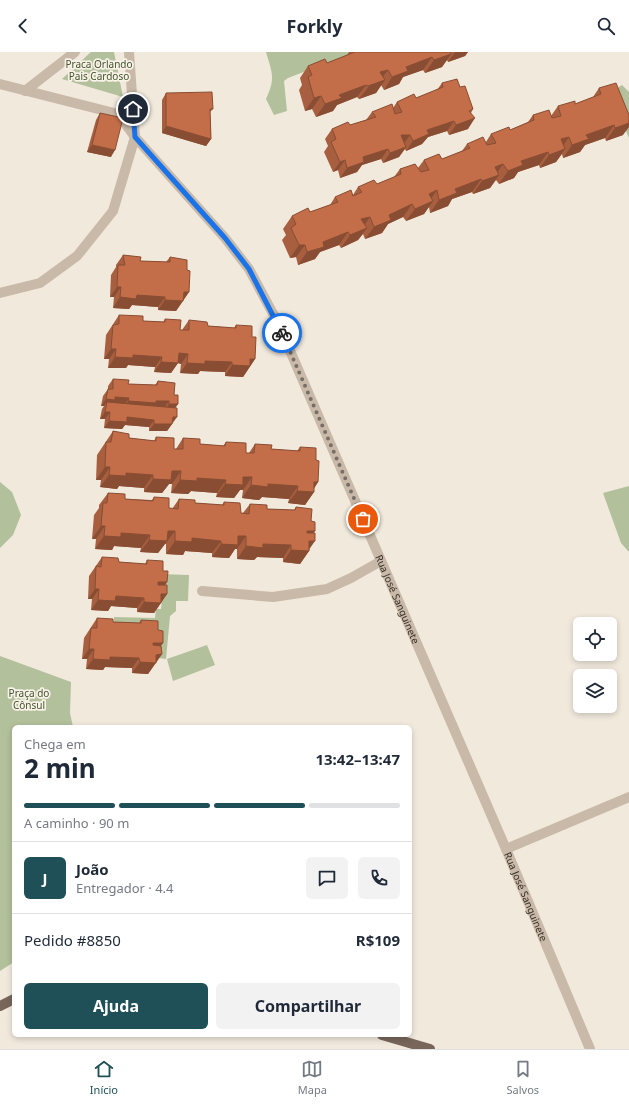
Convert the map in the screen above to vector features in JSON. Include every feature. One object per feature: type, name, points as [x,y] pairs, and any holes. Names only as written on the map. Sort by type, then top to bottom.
[{"type":"main road","points":[[0,1006],[12,1000]]},
{"type":"main road","points":[[389,1037],[430,1049]]},
{"type":"street","points":[[25,91],[75,52]]},
{"type":"street","points":[[0,293],[40,283],[77,256],[113,212],[135,137],[129,52]]},
{"type":"street","name":"Rua José Sanguinete","points":[[0,84],[118,114],[135,137],[225,238],[249,269],[278,323],[506,849],[590,1049]]},
{"type":"street","points":[[202,591],[273,597],[327,589],[351,578],[381,561]]},
{"type":"street","points":[[506,849],[629,797]]},
{"type":"green space","name":"Praca Orlando Pais Cardoso","points":[[91,52],[114,52],[123,97],[62,79]]},
{"type":"green space","points":[[266,52],[353,53],[288,78],[284,81],[287,111],[274,115],[266,99],[271,86],[272,76]]},
{"type":"green space","points":[[622,85],[629,92],[629,138],[610,93]]},
{"type":"green space","points":[[0,482],[12,492],[21,515],[13,535],[0,548]]},
{"type":"green space","points":[[629,486],[629,552],[621,543],[603,493]]},
{"type":"green space","points":[[159,574],[189,575],[188,601],[176,601],[176,611],[170,616],[166,659],[158,658],[114,623],[114,617],[155,618],[156,609],[161,609],[164,581]]},
{"type":"green space","points":[[207,645],[215,665],[173,681],[167,659]]},
{"type":"green space","name":"Praça do Cônsul","points":[[0,656],[71,682],[70,713],[73,725],[12,725],[12,963],[0,971]]},
{"type":"building","points":[[355,52],[450,52],[451,54],[434,60],[432,57],[406,67],[408,71],[392,77],[388,70],[380,72],[385,80],[339,95],[342,98],[325,104],[321,96],[314,98],[308,77],[312,75],[308,66],[325,59],[327,63]]},
{"type":"building","points":[[457,79],[460,87],[465,86],[473,109],[469,111],[475,118],[456,125],[454,121],[427,130],[429,134],[413,141],[410,135],[401,135],[406,147],[390,153],[388,149],[363,157],[364,162],[347,168],[345,160],[340,162],[331,142],[336,139],[332,129],[348,122],[350,125],[376,117],[372,112],[392,104],[395,114],[402,112],[397,102],[414,94],[416,98],[443,87],[442,83]]},
{"type":"building","points":[[616,83],[629,115],[629,123],[615,128],[614,125],[586,135],[589,139],[572,145],[569,137],[561,139],[565,149],[549,155],[548,152],[521,161],[523,165],[508,171],[503,164],[495,167],[499,175],[482,181],[481,179],[455,189],[457,193],[439,200],[437,190],[429,194],[433,201],[415,209],[412,204],[389,215],[391,220],[374,227],[370,217],[361,219],[367,228],[350,235],[348,232],[323,242],[324,247],[307,252],[305,245],[299,245],[291,228],[296,224],[292,216],[308,208],[310,212],[338,202],[335,197],[351,190],[353,196],[362,192],[358,187],[374,180],[377,184],[401,174],[400,169],[415,164],[421,172],[429,170],[424,160],[439,154],[442,159],[470,148],[467,144],[483,137],[487,145],[496,143],[491,134],[509,127],[510,130],[534,120],[533,115],[549,110],[552,118],[561,116],[558,106],[575,101],[575,104],[601,94],[599,88]]},
{"type":"building","points":[[212,92],[213,109],[210,109],[211,139],[166,126],[166,93]]},
{"type":"building","points":[[100,113],[123,118],[115,150],[92,145]]},
{"type":"building","points":[[123,255],[141,257],[140,261],[170,262],[170,257],[187,260],[187,270],[190,271],[189,292],[184,292],[183,301],[165,300],[165,297],[137,295],[136,299],[120,297],[121,287],[117,287],[118,265],[125,265]]},
{"type":"building","points":[[119,315],[143,316],[143,321],[165,322],[165,319],[181,320],[180,330],[189,330],[189,320],[207,322],[208,326],[236,328],[236,325],[252,326],[252,337],[256,337],[255,359],[250,359],[250,366],[232,365],[232,362],[205,361],[205,364],[187,363],[188,354],[179,353],[178,363],[161,362],[162,357],[133,355],[133,358],[115,357],[116,349],[111,349],[113,325],[119,324]]},
{"type":"building","points":[[113,379],[129,380],[128,384],[157,385],[158,381],[175,383],[174,395],[178,395],[178,404],[169,404],[169,401],[156,401],[156,403],[128,401],[129,398],[115,397],[115,400],[106,399],[108,389],[113,389]]},
{"type":"building","points":[[107,402],[177,408],[177,417],[173,417],[172,424],[154,424],[154,420],[127,417],[127,422],[109,421],[110,412],[105,412]]},
{"type":"building","points":[[113,431],[129,434],[129,438],[156,441],[156,437],[174,438],[174,449],[183,449],[183,438],[200,439],[200,444],[225,446],[226,442],[246,443],[246,453],[254,453],[255,444],[272,445],[271,449],[300,451],[300,447],[316,448],[316,460],[319,461],[318,482],[314,482],[314,492],[297,491],[298,486],[268,484],[268,487],[251,485],[252,477],[243,477],[243,485],[225,484],[226,480],[197,478],[197,481],[180,480],[181,471],[172,471],[171,480],[153,479],[153,475],[126,473],[126,476],[109,475],[110,467],[105,467],[106,442],[111,442]]},
{"type":"building","points":[[108,493],[125,494],[125,499],[153,501],[154,497],[169,498],[169,508],[178,509],[179,499],[195,500],[195,503],[224,505],[224,502],[240,503],[241,513],[249,514],[250,504],[267,505],[267,509],[295,510],[296,507],[312,509],[311,521],[315,522],[315,531],[307,531],[307,533],[315,533],[315,541],[309,541],[309,551],[291,550],[291,545],[263,544],[263,548],[246,546],[246,536],[238,536],[238,545],[221,544],[221,541],[192,538],[192,542],[175,541],[175,531],[168,531],[167,541],[149,540],[150,535],[121,533],[121,537],[104,536],[105,526],[101,526],[103,503],[107,503]]},
{"type":"building","points":[[102,557],[118,558],[119,562],[147,564],[147,560],[163,561],[163,571],[168,571],[167,582],[158,582],[158,585],[167,585],[167,594],[161,594],[161,603],[144,602],[144,598],[116,596],[115,601],[98,600],[99,589],[95,589],[96,566],[101,567]]},
{"type":"building","points":[[97,618],[113,619],[113,622],[141,623],[141,620],[158,621],[158,630],[163,631],[163,643],[153,643],[153,645],[161,646],[162,654],[156,655],[156,663],[140,662],[139,658],[110,657],[110,660],[93,659],[94,649],[89,649],[91,628],[97,628]]},
{"type":"way so far","points":[[282,333],[363,519]]},
{"type":"route","points":[[133,109],[135,137],[225,238],[249,269],[282,333]]}]
